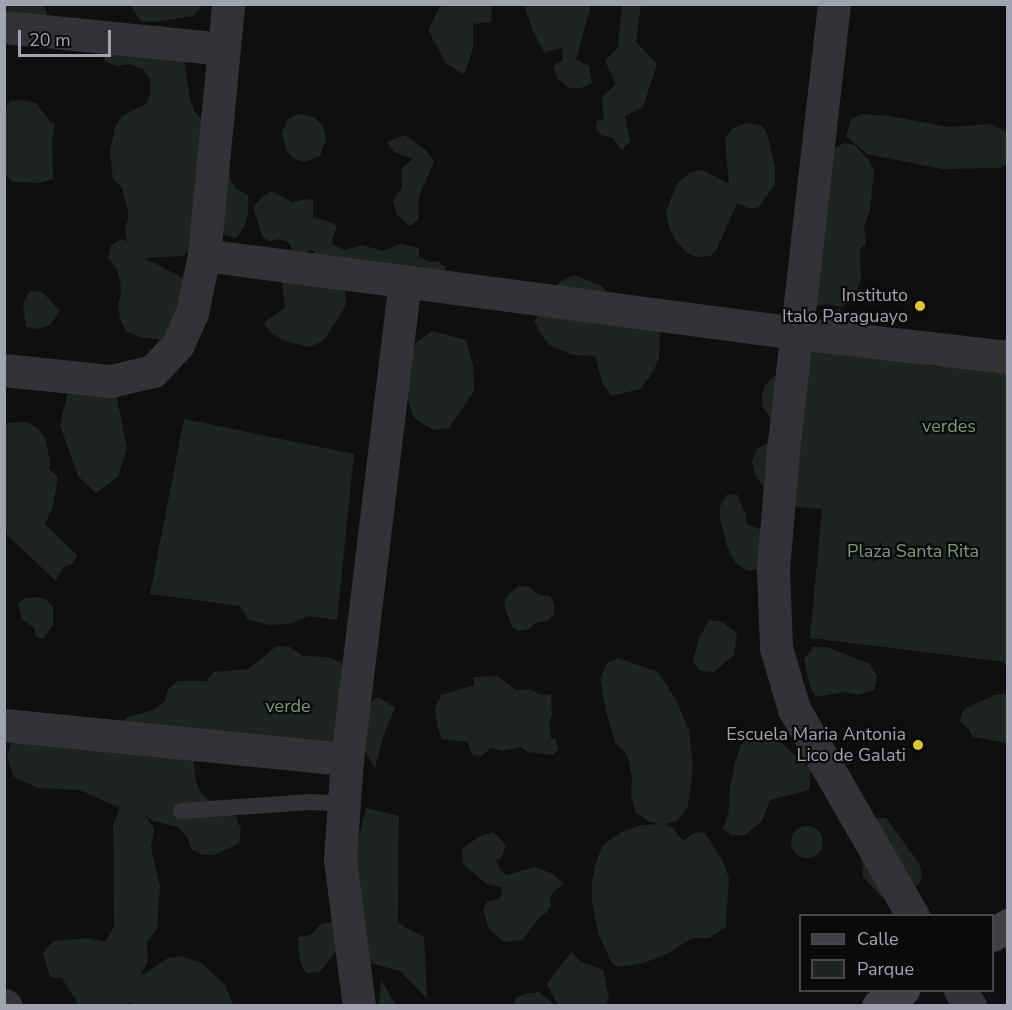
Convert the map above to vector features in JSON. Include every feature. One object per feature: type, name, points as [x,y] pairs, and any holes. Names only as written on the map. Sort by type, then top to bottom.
[{"type":"main road","points":[[994,933],[1008,925]]},
{"type":"main road","points":[[878,1005],[900,992]]},
{"type":"street","points":[[4,370],[111,381],[153,371],[178,344],[192,313],[204,255],[228,4]]},
{"type":"street","points":[[834,4],[784,440],[773,569],[776,648],[794,709],[912,914]]},
{"type":"street","points":[[4,27],[222,49]]},
{"type":"street","points":[[204,255],[797,333],[1008,357]]},
{"type":"street","points":[[354,1005],[340,859],[347,759],[405,282]]},
{"type":"street","points":[[4,725],[347,759]]},
{"type":"street","points":[[961,992],[970,1005]]},
{"type":"lane","points":[[181,811],[310,801],[344,804]]},
{"type":"green space","points":[[4,5],[44,5],[55,38],[46,48],[34,44]]},
{"type":"green space","points":[[130,5],[203,5],[193,16],[154,22],[141,21]]},
{"type":"green space","points":[[441,5],[492,5],[491,22],[473,24],[473,48],[464,75],[446,63],[428,30]]},
{"type":"green space","points":[[524,5],[591,5],[576,60],[589,66],[592,83],[581,88],[569,88],[557,78],[553,66],[563,60],[562,48],[544,52],[533,31]]},
{"type":"green space","points":[[622,5],[641,5],[636,42],[657,64],[643,107],[625,116],[630,141],[622,150],[613,138],[601,135],[596,129],[597,121],[604,119],[602,97],[616,84],[605,61],[618,47]]},
{"type":"green space","points":[[159,25],[173,29],[181,40],[190,100],[195,112],[228,150],[230,177],[236,189],[248,195],[248,214],[244,227],[236,238],[211,231],[183,256],[145,258],[190,282],[166,340],[139,337],[126,331],[120,319],[118,305],[121,293],[120,279],[116,267],[108,258],[111,245],[122,239],[127,242],[125,229],[129,216],[122,188],[113,179],[110,152],[115,127],[122,116],[146,104],[151,93],[150,79],[143,69],[129,64],[117,66],[104,61],[102,47],[135,31]]},
{"type":"green space","points":[[23,100],[36,103],[51,123],[55,123],[52,138],[53,179],[40,183],[13,182],[5,174],[5,108],[10,101]]},
{"type":"green space","points":[[297,114],[314,117],[323,126],[326,139],[320,156],[304,162],[293,158],[286,149],[282,133],[288,119]]},
{"type":"green space","points":[[862,114],[890,116],[948,127],[991,124],[1007,132],[1007,164],[1000,168],[942,169],[867,154],[846,136],[851,119]]},
{"type":"green space","points":[[747,123],[762,126],[767,133],[775,167],[775,184],[759,207],[750,209],[737,203],[717,249],[710,256],[697,257],[686,252],[676,241],[669,227],[666,212],[678,182],[691,172],[703,170],[729,184],[725,139],[733,128]]},
{"type":"green space","points":[[404,135],[426,150],[434,162],[419,196],[418,220],[410,226],[397,215],[393,201],[402,187],[401,169],[413,159],[394,152],[387,142]]},
{"type":"green space","points":[[844,143],[855,145],[870,162],[874,172],[870,209],[864,227],[866,243],[860,250],[861,279],[855,295],[842,307],[827,304],[808,307],[830,151]]},
{"type":"green space","points":[[271,191],[292,202],[308,199],[313,201],[313,217],[333,223],[337,228],[332,239],[333,245],[345,250],[362,245],[383,251],[400,244],[419,248],[419,256],[430,262],[438,261],[445,267],[446,274],[318,261],[314,251],[309,250],[306,260],[296,256],[288,242],[280,239],[269,241],[262,236],[253,207]]},
{"type":"green space","points":[[574,275],[602,286],[615,302],[660,333],[659,359],[650,377],[640,389],[611,396],[602,382],[595,356],[572,355],[548,344],[541,334],[534,321],[546,308],[558,283]]},
{"type":"green space","points":[[282,281],[335,284],[345,291],[346,305],[325,339],[310,347],[285,341],[273,334],[263,323],[285,308]]},
{"type":"green space","points":[[30,291],[42,292],[60,311],[50,325],[38,329],[26,327],[23,303]]},
{"type":"green space","name":"Plaza Santa Rita","points":[[838,309],[864,319],[868,327],[929,366],[938,367],[947,362],[994,373],[1007,371],[1007,669],[1005,662],[810,638],[822,509],[781,506],[764,488],[754,472],[752,461],[757,449],[770,442],[805,436],[772,421],[762,405],[762,394],[765,385],[774,376],[787,375],[806,352],[823,341],[824,315]]},
{"type":"green space","points":[[432,331],[466,340],[473,364],[474,391],[449,428],[433,430],[414,418],[403,386],[408,362],[416,343]]},
{"type":"green space","points":[[88,377],[105,387],[117,399],[127,448],[118,477],[96,493],[78,476],[60,425],[67,395]]},
{"type":"green space","points":[[184,419],[354,454],[337,620],[308,616],[292,623],[270,625],[248,620],[240,606],[150,594]]},
{"type":"green space","points":[[26,422],[38,428],[46,440],[49,469],[58,477],[53,506],[45,524],[77,555],[73,564],[63,567],[56,581],[5,533],[5,423]]},
{"type":"green space","points":[[737,494],[746,515],[746,524],[765,531],[762,568],[749,571],[736,564],[727,546],[720,520],[720,507],[726,495]]},
{"type":"green space","points":[[518,586],[529,587],[539,595],[550,596],[554,604],[554,614],[549,620],[519,631],[512,627],[504,605],[507,596]]},
{"type":"green space","points":[[26,598],[46,599],[53,607],[53,625],[43,639],[36,637],[34,628],[22,619],[18,603]]},
{"type":"green space","points":[[709,620],[722,622],[737,633],[734,655],[714,672],[700,671],[693,662],[698,640]]},
{"type":"green space","points":[[277,646],[290,647],[303,656],[329,657],[341,663],[345,675],[333,750],[193,755],[196,782],[202,795],[236,817],[241,830],[239,843],[215,855],[203,855],[191,849],[187,837],[178,827],[153,821],[146,816],[154,829],[151,847],[160,887],[157,929],[147,942],[148,962],[140,975],[168,958],[181,956],[203,964],[224,984],[234,1005],[132,1006],[131,1002],[124,1005],[79,1005],[62,978],[50,977],[43,953],[53,941],[88,938],[105,942],[114,927],[113,825],[120,808],[80,790],[38,788],[14,777],[7,757],[11,743],[30,739],[99,742],[128,717],[154,710],[165,701],[168,689],[178,681],[206,681],[214,672],[248,669]]},
{"type":"green space","points":[[813,647],[827,647],[870,664],[877,676],[874,690],[858,695],[845,692],[816,697],[810,687],[804,659]]},
{"type":"green space","points":[[618,658],[658,672],[676,700],[689,730],[693,767],[688,806],[677,821],[665,824],[673,828],[683,841],[694,833],[704,832],[722,860],[729,878],[726,927],[709,938],[692,938],[669,953],[644,963],[620,967],[613,965],[599,936],[592,901],[592,880],[597,859],[603,845],[620,833],[641,825],[659,824],[650,822],[635,812],[631,795],[632,776],[627,755],[615,742],[606,711],[600,679],[607,663]]},
{"type":"green space","points":[[497,676],[516,690],[530,689],[541,695],[551,694],[552,715],[549,723],[551,738],[556,739],[558,749],[553,755],[528,752],[521,747],[502,751],[491,748],[481,756],[472,754],[467,742],[442,739],[437,726],[435,708],[441,695],[474,685],[474,677]]},
{"type":"green space","points":[[1007,694],[1007,743],[973,737],[968,728],[959,721],[964,709],[995,695]]},
{"type":"green space","name":"verde","points":[[378,697],[395,708],[384,734],[375,768],[348,722]]},
{"type":"green space","points":[[769,732],[811,769],[809,790],[770,800],[762,821],[745,835],[731,835],[723,828],[728,816],[730,786],[741,745],[755,734]]},
{"type":"green space","points":[[366,808],[399,816],[398,923],[424,937],[427,999],[400,971],[370,963],[351,869]]},
{"type":"green space","points":[[875,818],[886,818],[919,863],[922,874],[920,883],[904,896],[882,897],[863,877],[862,851]]},
{"type":"green space","points":[[807,826],[818,831],[823,842],[818,853],[807,858],[796,853],[791,842],[796,831]]},
{"type":"green space","points":[[494,832],[506,846],[501,858],[496,860],[500,870],[507,875],[535,867],[553,874],[563,883],[550,896],[551,905],[547,912],[541,916],[522,940],[504,942],[489,929],[483,910],[487,902],[501,898],[502,887],[487,884],[463,864],[462,849],[480,836]]},
{"type":"green space","points":[[333,922],[336,951],[320,972],[306,973],[300,962],[298,937],[311,935],[321,924]]},
{"type":"green space","points":[[571,952],[582,962],[603,970],[609,998],[605,1005],[558,1005],[547,984]]},
{"type":"green space","points":[[381,980],[396,1005],[379,1005]]},
{"type":"green space","points":[[539,992],[555,1005],[513,1005],[516,998],[524,994]]},
{"type":"place","name":"Instituto Italo Paraguayo","points":[[920,306]]},
{"type":"place","name":"Escuela Maria Antonia Lico de Galati","points":[[918,745]]},
{"type":"park label","name":"verdes","points":[[949,426]]}]
